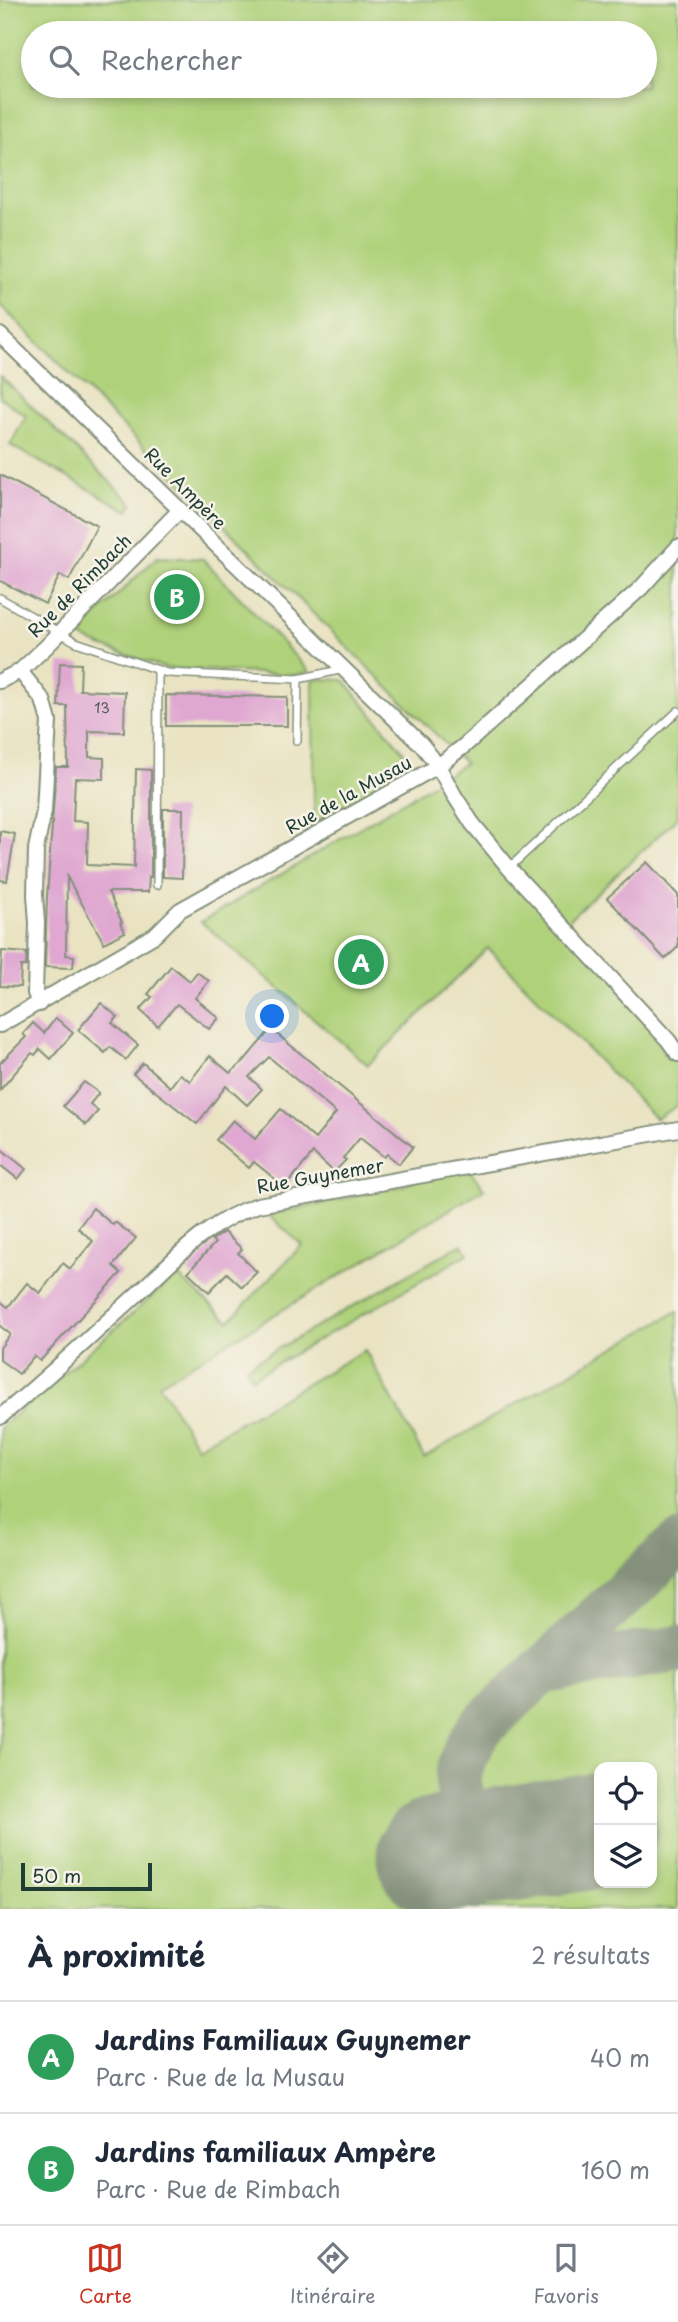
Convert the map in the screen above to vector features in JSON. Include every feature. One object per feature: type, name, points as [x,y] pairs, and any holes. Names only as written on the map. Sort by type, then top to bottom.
[{"type":"street","name":"Rue Ampère","points":[[0,335],[422,745],[438,765]]},
{"type":"street","name":"Rue de Rimbach","points":[[0,681],[20,671],[180,510]]},
{"type":"street","name":"Rue de la Musau","points":[[0,1025],[155,935],[180,910],[438,765],[464,746],[641,588],[678,547]]},
{"type":"street","points":[[20,671],[43,700],[49,721],[44,811],[36,849],[35,993],[40,1004]]},
{"type":"street","points":[[438,765],[472,823],[509,868],[650,1020],[678,1054]]},
{"type":"street","name":"Rue Guynemer","points":[[0,1417],[198,1239],[238,1212],[258,1205],[678,1129]]},
{"type":"lane","points":[[0,598],[76,642],[158,670],[178,674],[299,679],[344,669]]},
{"type":"lane","points":[[157,885],[158,670]]},
{"type":"lane","points":[[297,741],[299,679]]},
{"type":"lane","points":[[509,868],[678,711]]},
{"type":"green space","points":[[0,0],[678,0],[678,817],[567,921],[619,975],[678,1050],[678,1105],[656,1119],[488,948],[368,1065],[201,922],[465,763],[0,305]]},
{"type":"green space","points":[[0,376],[133,504],[128,511],[10,445],[26,416],[0,397]]},
{"type":"green space","points":[[157,557],[203,559],[310,672],[296,675],[165,668],[76,635]]},
{"type":"green space","points":[[313,679],[344,680],[404,752],[398,779],[314,822]]},
{"type":"green space","points":[[460,1158],[484,1189],[159,1384],[197,1447],[365,1350],[424,1457],[678,1311],[678,1909],[0,1909],[0,1428],[177,1275],[229,1321],[302,1245],[268,1215],[402,1186]]},
{"type":"green space","points":[[462,1244],[468,1254],[252,1378],[246,1367]]},
{"type":"building","points":[[0,475],[97,526],[69,580],[60,575],[45,604],[0,581]]},
{"type":"building","points":[[60,663],[81,664],[80,690],[125,692],[124,732],[89,731],[89,757],[104,758],[104,779],[75,778],[73,821],[88,822],[87,865],[134,867],[136,769],[151,770],[151,877],[148,892],[108,892],[125,932],[104,943],[67,877],[66,955],[74,956],[73,968],[45,967],[56,767],[68,767],[67,706],[58,706]]},
{"type":"building","points":[[166,695],[287,697],[287,726],[166,726]]},
{"type":"building","points":[[163,809],[183,809],[182,878],[163,877]]},
{"type":"building","points":[[0,831],[15,834],[7,881],[0,880]]},
{"type":"building","points":[[647,862],[678,895],[678,947],[665,959],[607,898]]},
{"type":"building","points":[[2,951],[27,953],[26,966],[21,966],[20,987],[0,986]]},
{"type":"building","points":[[171,966],[190,981],[197,972],[209,981],[195,998],[219,1018],[209,1029],[177,1004],[158,1026],[140,1010],[152,997],[148,994]]},
{"type":"building","points":[[101,1003],[118,1017],[112,1023],[138,1045],[126,1060],[110,1047],[105,1053],[78,1030]]},
{"type":"building","points":[[56,1018],[73,1033],[51,1059],[40,1049],[35,1055],[32,1053],[0,1090],[0,1063],[26,1037],[23,1034],[33,1023],[44,1033]]},
{"type":"building","points":[[271,1029],[413,1147],[399,1164],[387,1154],[384,1157],[360,1138],[343,1158],[346,1160],[334,1172],[313,1153],[285,1187],[254,1162],[249,1168],[216,1140],[233,1120],[255,1139],[281,1109],[315,1139],[336,1113],[269,1057],[249,1077],[262,1089],[247,1105],[226,1086],[197,1124],[133,1074],[143,1063],[170,1087],[180,1074],[190,1081],[210,1056],[230,1073]]},
{"type":"building","points":[[84,1082],[99,1093],[90,1104],[98,1111],[86,1125],[63,1106]]},
{"type":"building","points":[[0,1148],[26,1169],[18,1179],[0,1165]]},
{"type":"building","points":[[93,1208],[113,1225],[115,1222],[136,1238],[113,1266],[121,1273],[40,1361],[34,1356],[19,1374],[0,1360],[0,1348],[10,1334],[0,1326],[0,1301],[8,1307],[27,1283],[40,1293],[63,1263],[70,1269],[93,1241],[78,1228]]},
{"type":"building","points":[[224,1232],[242,1249],[238,1253],[257,1272],[242,1287],[227,1273],[209,1292],[188,1272],[215,1243],[212,1240]]},
{"type":"taxiway","points":[[470,1851],[458,1779],[463,1758],[481,1727],[678,1544]]},
{"type":"taxiway","points":[[540,1671],[678,1649]]},
{"type":"runway","points":[[435,1856],[594,1831]]},
{"type":"place","name":"Jardins familiaux Ampère","points":[[177,597]]},
{"type":"place","name":"Jardins Familiaux Guynemer","points":[[361,962]]}]
